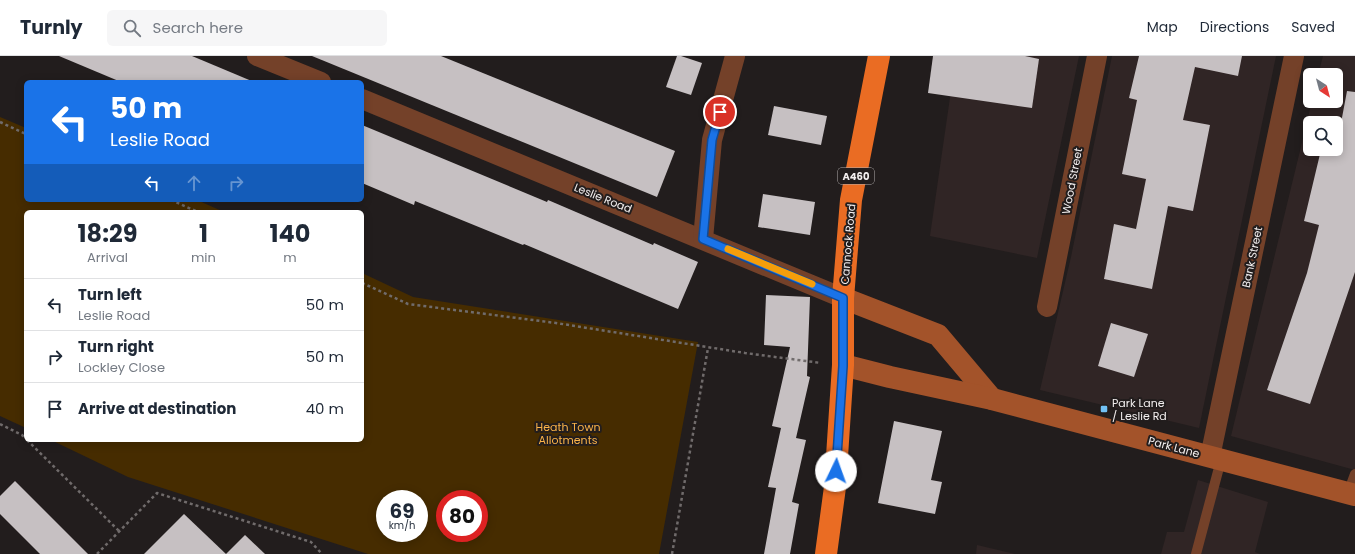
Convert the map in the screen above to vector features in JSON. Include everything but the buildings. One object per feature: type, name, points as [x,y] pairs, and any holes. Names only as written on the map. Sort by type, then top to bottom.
[{"type":"highway","name":"Cannock Road","points":[[826,554],[835,487],[843,366],[843,298],[851,200],[879,56]]},
{"type":"street","points":[[258,56],[316,80]]},
{"type":"street","points":[[703,239],[712,140],[735,56]]},
{"type":"street","name":"Wood Street","points":[[1047,307],[1098,56]]},
{"type":"street","name":"Bank Street","points":[[1215,458],[1294,56]]},
{"type":"street","name":"Leslie Road","points":[[364,100],[843,298]]},
{"type":"street","points":[[843,298],[938,335],[992,399]]},
{"type":"street","name":"Park Lane","points":[[843,366],[890,378],[992,399],[1215,458],[1353,488]]},
{"type":"lane","points":[[1196,554],[1215,458]]},
{"type":"path","points":[[0,122],[24,133]]},
{"type":"path","points":[[176,202],[194,210]]},
{"type":"path","points":[[364,285],[408,304],[556,323],[708,348],[843,366]]},
{"type":"path","points":[[672,554],[708,348]]},
{"type":"path","points":[[0,424],[24,437]]},
{"type":"path","points":[[30,442],[119,531]]},
{"type":"path","points":[[97,554],[157,494],[311,542],[322,554]]},
{"type":"shaded area","points":[[956,56],[1079,56],[1037,258],[930,236]]},
{"type":"shaded area","points":[[1112,56],[1276,56],[1199,428],[1040,390],[1071,257]]},
{"type":"shaded area","points":[[1323,56],[1355,56],[1355,470],[1231,436],[1303,138],[1303,156],[1343,156],[1343,116],[1308,116],[1310,108],[1343,108],[1343,68],[1320,68]]},
{"type":"shaded area","points":[[1198,480],[1268,502],[1255,552],[1260,554],[1161,554],[1167,532],[1184,532]]},
{"type":"shaded area","points":[[977,545],[1015,554],[976,554]]},
{"type":"green space","points":[[0,117],[24,127],[24,202],[202,202],[220,210],[24,210],[24,427],[0,416]]},
{"type":"green space","name":"Heath Town Allotments","points":[[364,274],[413,297],[698,342],[659,554],[368,554],[128,477],[55,442],[364,442]]},
{"type":"slow traffic","points":[[728,249],[812,284]]},
{"type":"place","name":"Park Lane / Leslie Rd","points":[[1104,409]]},
{"type":"route","points":[[720,112],[712,140],[703,239],[843,298],[843,366],[839,407],[836,471]]}]
